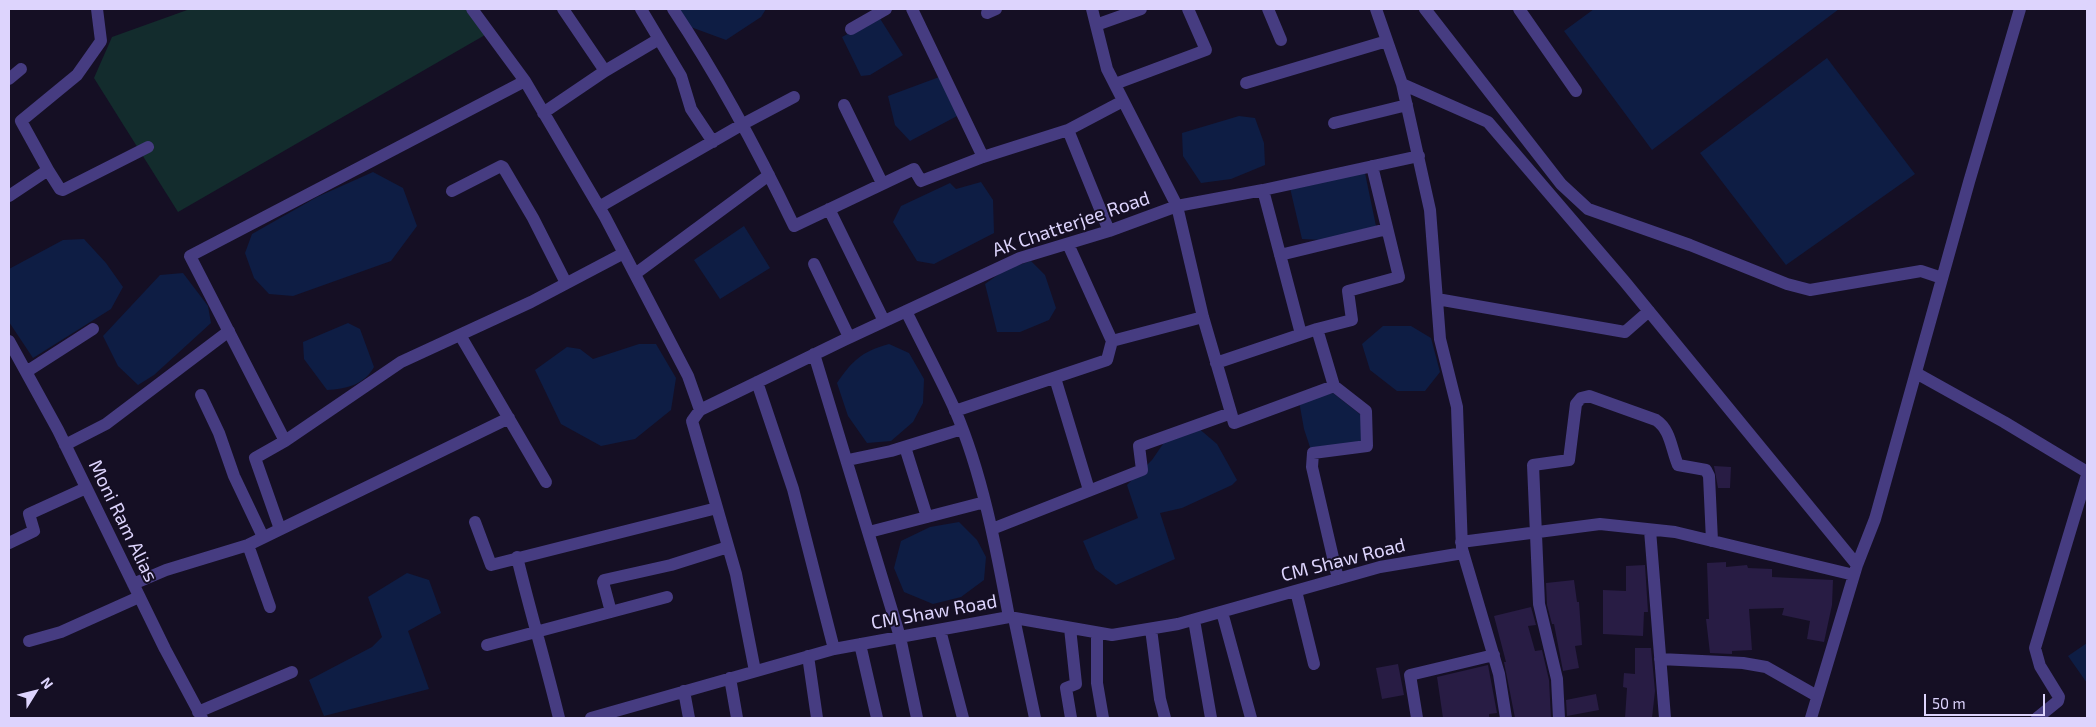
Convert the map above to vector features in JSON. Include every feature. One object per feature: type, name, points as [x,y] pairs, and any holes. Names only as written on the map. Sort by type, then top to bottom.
[{"type":"street","points":[[97,9],[101,41],[77,75],[21,121],[60,190],[148,147]]},
{"type":"street","points":[[472,9],[525,82],[599,208],[688,376],[700,410],[692,421],[736,574],[755,671]]},
{"type":"street","points":[[562,9],[604,71]]},
{"type":"street","points":[[641,9],[681,76],[691,109],[713,142]]},
{"type":"street","points":[[673,9],[704,56],[743,124],[794,226],[914,169],[921,181],[983,157],[1068,130],[1123,100]]},
{"type":"street","points":[[851,29],[886,9]]},
{"type":"street","points":[[912,9],[983,157]]},
{"type":"street","points":[[1092,9],[1107,69],[1177,206],[1203,317],[1234,423],[1334,386]]},
{"type":"street","points":[[1096,25],[1141,9]]},
{"type":"street","points":[[1115,84],[1206,50],[1188,9]]},
{"type":"street","points":[[1268,9],[1281,40]]},
{"type":"street","points":[[1376,9],[1402,84],[1430,210],[1440,339],[1457,407],[1462,548],[1499,674],[1506,718]]},
{"type":"street","points":[[1425,9],[1561,184],[1588,209],[1690,245],[1787,284],[1810,290],[1921,271],[1942,278]]},
{"type":"street","points":[[1520,9],[1576,91]]},
{"type":"street","points":[[1811,718],[1856,570],[1875,519],[2020,9]]},
{"type":"street","points":[[543,113],[604,71],[659,39]]},
{"type":"street","points":[[1246,83],[1387,41]]},
{"type":"street","points":[[9,79],[21,70]]},
{"type":"street","points":[[285,442],[190,256],[525,82]]},
{"type":"street","points":[[1402,84],[1488,122],[1649,311],[1856,570]]},
{"type":"street","points":[[599,208],[794,96]]},
{"type":"street","points":[[844,105],[882,183]]},
{"type":"street","points":[[1334,123],[1407,105]]},
{"type":"street","points":[[1068,130],[1108,231]]},
{"type":"street","name":"AK Chatterjee Road","points":[[700,410],[814,354],[1020,258],[1108,231],[1177,206],[1263,190],[1418,156]]},
{"type":"street","points":[[452,191],[500,166],[503,167],[533,218],[566,283]]},
{"type":"street","points":[[1216,363],[1301,334],[1352,320],[1348,291],[1399,277],[1372,166]]},
{"type":"street","points":[[9,196],[48,170]]},
{"type":"street","points":[[635,274],[769,175]]},
{"type":"street","points":[[1263,190],[1301,334]]},
{"type":"street","points":[[828,209],[884,321]]},
{"type":"street","points":[[1280,255],[1388,229]]},
{"type":"street","points":[[955,411],[1107,360],[1112,341],[1068,244]]},
{"type":"street","points":[[280,529],[255,458],[285,442],[401,362],[624,254]]},
{"type":"street","points":[[814,264],[848,338]]},
{"type":"street","points":[[1437,299],[1625,332],[1649,311]]},
{"type":"street","points":[[906,311],[955,411],[973,458],[992,529],[1034,718]]},
{"type":"street","points":[[1112,341],[1203,317]]},
{"type":"street","points":[[26,372],[93,329]]},
{"type":"street","points":[[1317,329],[1334,386],[1366,411],[1368,446],[1313,453],[1312,467],[1338,579]]},
{"type":"street","points":[[65,445],[106,424],[229,332]]},
{"type":"street","points":[[460,335],[546,482]]},
{"type":"street","name":"Moni Ram Alias","points":[[9,342],[65,445],[139,597],[200,715]]},
{"type":"street","points":[[814,354],[848,460],[900,637],[917,718]]},
{"type":"street","points":[[1916,372],[2004,422],[2087,473],[2035,648],[2040,666],[2059,697],[2058,701],[2037,718]]},
{"type":"street","points":[[1055,378],[1089,490]]},
{"type":"street","points":[[757,382],[793,489],[834,649]]},
{"type":"street","points":[[201,394],[219,433],[234,476],[263,537]]},
{"type":"street","points":[[1559,718],[1557,679],[1539,604],[1533,465],[1569,460],[1576,404],[1581,398],[1589,396],[1656,420],[1667,431],[1678,465],[1706,470],[1709,476],[1712,541]]},
{"type":"street","points":[[992,529],[1142,470],[1139,446],[1231,413]]},
{"type":"street","points":[[133,584],[166,570],[248,545],[509,418]]},
{"type":"street","points":[[848,460],[905,447],[962,429]]},
{"type":"street","points":[[905,447],[927,517]]},
{"type":"street","points":[[9,543],[34,531],[29,514],[86,488]]},
{"type":"street","points":[[869,532],[985,502]]},
{"type":"street","points":[[475,522],[491,565],[717,508]]},
{"type":"street","name":"CM Shaw Road","points":[[590,718],[606,716],[684,691],[834,649],[860,644],[1012,618],[1112,635],[1151,629],[1194,620],[1380,567],[1537,532],[1600,524],[1675,532],[1856,570]]},
{"type":"street","points":[[1650,530],[1665,718]]},
{"type":"street","points":[[248,545],[270,607]]},
{"type":"street","points":[[611,612],[604,580],[671,565],[728,547]]},
{"type":"street","points":[[518,557],[535,632],[543,653],[560,718]]},
{"type":"street","points":[[1296,591],[1314,664]]},
{"type":"street","points":[[29,641],[61,632],[139,597]]},
{"type":"street","points":[[487,644],[667,597]]},
{"type":"street","points":[[1222,612],[1251,718]]},
{"type":"street","points":[[1194,620],[1211,718]]},
{"type":"street","points":[[1070,628],[1076,684],[1066,688],[1071,718]]},
{"type":"street","points":[[1151,629],[1160,699],[1165,718]]},
{"type":"street","points":[[940,630],[963,718]]},
{"type":"street","points":[[1097,632],[1097,684],[1103,718]]},
{"type":"street","points":[[860,644],[876,718]]},
{"type":"street","points":[[808,656],[817,718]]},
{"type":"street","points":[[1417,718],[1410,676],[1494,656]]},
{"type":"street","points":[[1660,659],[1743,663],[1766,667],[1817,696]]},
{"type":"street","points":[[200,715],[292,672]]},
{"type":"street","points":[[730,678],[737,718]]},
{"type":"street","points":[[684,691],[689,718]]},
{"type":"green space","points":[[190,9],[467,9],[485,35],[178,212],[94,78],[112,37]]},
{"type":"water","points":[[678,9],[766,9],[761,17],[726,40],[688,26]]},
{"type":"water","points":[[1594,9],[1839,9],[1652,150],[1564,31]]},
{"type":"water","points":[[879,17],[903,55],[870,75],[861,76],[842,37]]},
{"type":"water","points":[[1827,58],[1915,174],[1786,265],[1700,153]]},
{"type":"water","points":[[942,76],[959,115],[910,141],[895,125],[888,96]]},
{"type":"water","points":[[1239,116],[1255,118],[1264,143],[1265,165],[1231,179],[1201,183],[1183,156],[1182,133]]},
{"type":"water","points":[[373,172],[403,188],[417,226],[391,261],[293,296],[269,294],[254,278],[245,253],[252,234],[317,197]]},
{"type":"water","points":[[1365,173],[1376,226],[1322,240],[1302,239],[1290,188]]},
{"type":"water","points":[[981,182],[993,200],[994,233],[934,264],[917,261],[893,222],[901,206],[950,183],[956,189]]},
{"type":"water","points":[[744,226],[770,268],[720,299],[694,260]]},
{"type":"water","points":[[84,239],[106,263],[123,287],[111,309],[33,358],[9,322],[9,269],[63,240]]},
{"type":"water","points":[[1031,261],[1045,275],[1056,308],[1049,320],[1020,332],[997,332],[985,284],[1006,269]]},
{"type":"water","points":[[183,273],[208,306],[211,323],[154,375],[138,385],[118,366],[103,336],[160,275]]},
{"type":"water","points":[[348,323],[360,329],[374,367],[365,378],[354,385],[341,389],[327,390],[304,359],[303,342]]},
{"type":"water","points":[[1383,326],[1411,326],[1431,338],[1440,372],[1425,391],[1397,391],[1370,370],[1362,344]]},
{"type":"water","points":[[639,344],[656,344],[676,378],[671,410],[635,439],[601,446],[561,424],[535,370],[567,347],[580,349],[593,359]]},
{"type":"water","points":[[889,344],[909,353],[924,379],[923,403],[913,422],[891,441],[867,443],[848,416],[837,383],[858,358],[871,350]]},
{"type":"water","points":[[1333,393],[1361,415],[1362,441],[1311,450],[1304,429],[1299,401]]},
{"type":"water","points":[[1197,427],[1217,444],[1237,480],[1232,485],[1182,508],[1160,513],[1175,559],[1116,585],[1095,569],[1083,541],[1138,518],[1127,485],[1152,460],[1165,441]]},
{"type":"water","points":[[959,522],[977,540],[986,557],[984,580],[961,597],[933,604],[904,592],[894,568],[901,541],[930,527]]},
{"type":"water","points":[[407,573],[429,580],[441,613],[408,631],[429,689],[324,716],[309,680],[372,647],[382,637],[368,597]]},
{"type":"water","points":[[2087,643],[2087,683],[2068,656]]},
{"type":"building","points":[[1714,466],[1731,467],[1730,488],[1718,488]]},
{"type":"building","points":[[1726,562],[1726,567],[1747,565],[1748,568],[1772,569],[1772,577],[1833,580],[1832,605],[1824,642],[1807,639],[1810,621],[1782,615],[1784,608],[1749,609],[1752,650],[1732,651],[1732,654],[1710,653],[1706,619],[1709,619],[1707,563]]},
{"type":"building","points":[[1645,565],[1648,612],[1644,612],[1643,636],[1603,634],[1603,590],[1626,591],[1626,566]]},
{"type":"building","points":[[1574,580],[1577,602],[1579,602],[1582,645],[1575,646],[1579,668],[1563,671],[1554,624],[1552,624],[1547,605],[1546,583]]},
{"type":"building","points":[[1531,607],[1536,625],[1528,626],[1535,651],[1542,650],[1549,680],[1551,718],[1515,718],[1504,662],[1506,662],[1494,616]]},
{"type":"building","points":[[1635,648],[1651,648],[1655,691],[1652,718],[1625,718],[1627,688],[1623,687],[1624,673],[1635,674]]},
{"type":"building","points":[[1398,664],[1404,695],[1382,699],[1376,668]]},
{"type":"building","points":[[1488,665],[1497,713],[1489,714],[1489,718],[1443,718],[1437,677]]},
{"type":"building","points":[[1596,694],[1599,710],[1567,716],[1566,700]]}]
